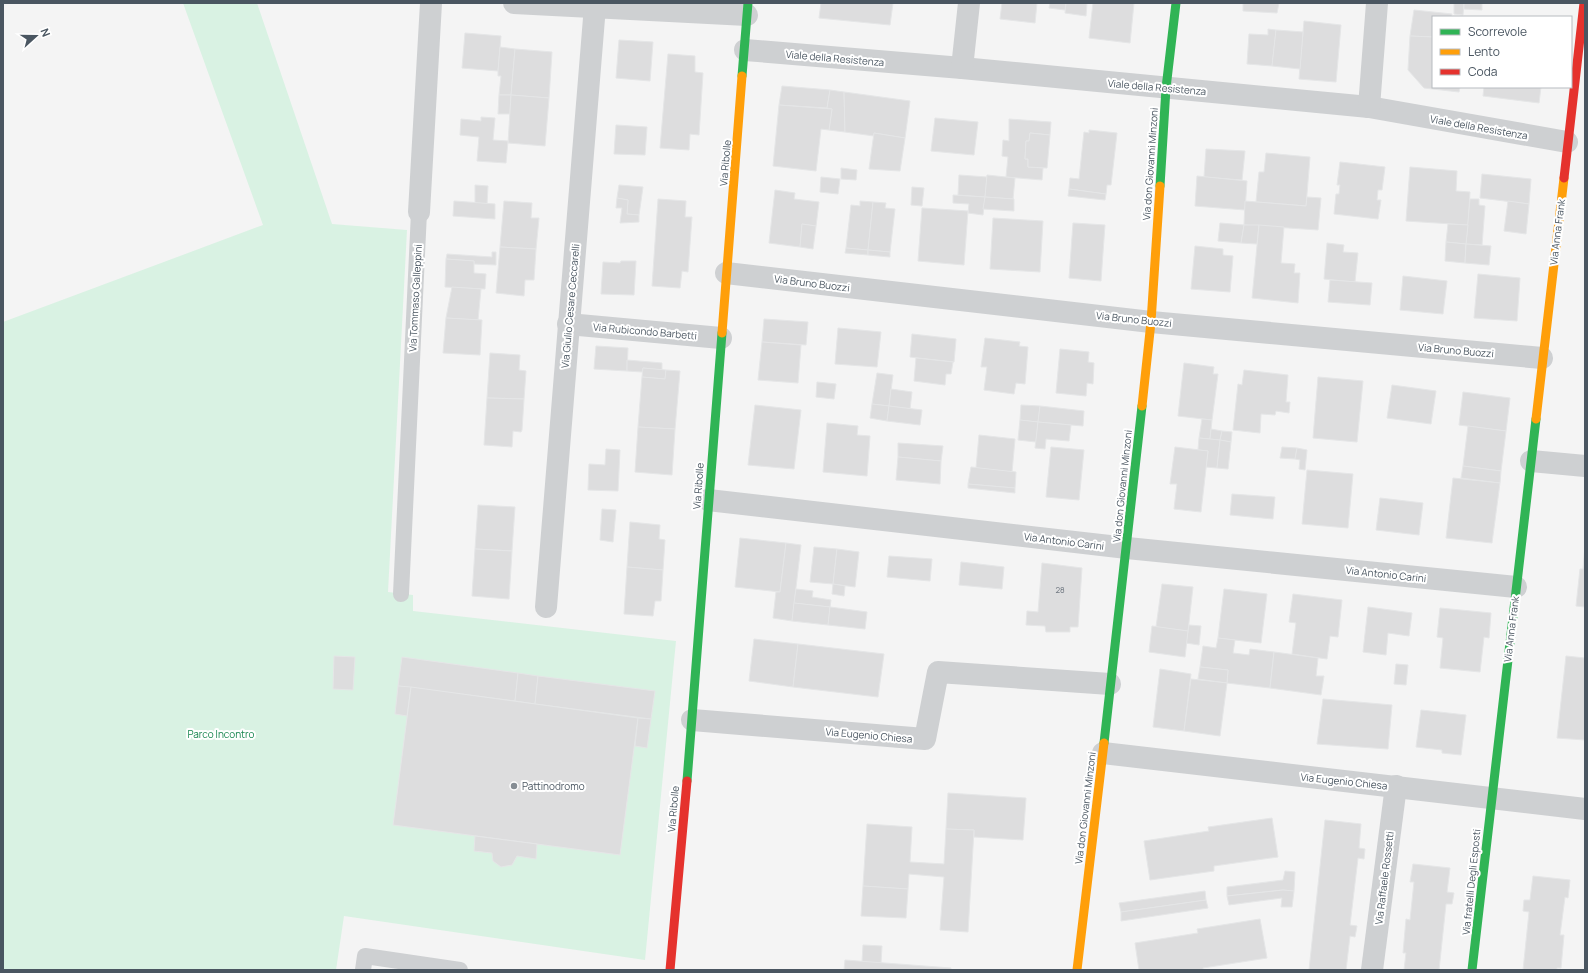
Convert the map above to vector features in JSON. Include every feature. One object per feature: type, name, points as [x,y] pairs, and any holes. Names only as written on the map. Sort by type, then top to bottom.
[{"type":"street","name":"Via Tommaso Galleppini","points":[[419,212],[431,3]]},
{"type":"street","points":[[514,3],[748,9]]},
{"type":"street","points":[[962,68],[969,3]]},
{"type":"street","name":"Via don Giovanni Minzoni","points":[[1077,970],[1127,548],[1151,322],[1166,88],[1176,3]]},
{"type":"street","points":[[1369,107],[1377,3]]},
{"type":"street","name":"Via Anna Frank","points":[[1491,797],[1584,3]]},
{"type":"street","name":"Via Giulio Cesare Ceccarelli","points":[[546,607],[595,6]]},
{"type":"street","name":"Via Ribolle","points":[[670,970],[692,720],[708,500],[748,9]]},
{"type":"street","name":"Viale della Resistenza","points":[[745,50],[962,68],[1369,107],[1567,142]]},
{"type":"street","name":"Via Bruno Buozzi","points":[[726,273],[1151,322],[1542,358]]},
{"type":"street","name":"Via Rubicondo Barbetti","points":[[568,324],[721,338]]},
{"type":"street","points":[[1531,461],[1585,466]]},
{"type":"street","name":"Via Antonio Carini","points":[[708,500],[1127,548],[1516,587]]},
{"type":"street","name":"Via Eugenio Chiesa","points":[[692,720],[925,739],[938,672],[1110,684]]},
{"type":"street","name":"Via Eugenio Chiesa","points":[[1103,753],[1585,809]]},
{"type":"street","name":"Via Raffaele Rossetti","points":[[1372,970],[1396,786]]},
{"type":"street","name":"Via fratelli Degli Esposti","points":[[1472,970],[1491,797]]},
{"type":"lane","name":"Via Tommaso Galleppini","points":[[401,594],[419,212]]},
{"type":"lane","points":[[364,970],[365,956],[460,970]]},
{"type":"green space","name":"Parco Incontro","points":[[183,3],[257,3],[332,224],[407,230],[388,592],[413,595],[413,611],[676,641],[645,960],[344,916],[336,970],[3,970],[3,322],[263,225]]},
{"type":"building","points":[[821,3],[893,3],[890,25],[819,18]]},
{"type":"building","points":[[1002,3],[1037,3],[1035,23],[1000,19]]},
{"type":"building","points":[[1050,3],[1066,3],[1065,10],[1049,8]]},
{"type":"building","points":[[1066,3],[1087,3],[1086,16],[1065,13]]},
{"type":"building","points":[[1093,3],[1134,3],[1130,43],[1089,38]]},
{"type":"building","points":[[1243,3],[1279,3],[1277,13],[1243,11]]},
{"type":"building","points":[[1454,3],[1464,3],[1463,15],[1454,14]]},
{"type":"building","points":[[1464,3],[1482,3],[1482,10],[1464,9]]},
{"type":"building","points":[[1414,10],[1452,14],[1451,16],[1432,16],[1432,37],[1410,36]]},
{"type":"building","points":[[1304,21],[1341,25],[1336,82],[1299,79]]},
{"type":"building","points":[[1268,29],[1276,30],[1272,66],[1247,64],[1249,34],[1268,35]]},
{"type":"building","points":[[1276,30],[1303,32],[1300,69],[1272,66]]},
{"type":"building","points":[[465,33],[501,36],[498,71],[462,68]]},
{"type":"building","points":[[1410,36],[1432,37],[1432,88],[1460,88],[1459,92],[1424,88],[1408,70]]},
{"type":"building","points":[[619,40],[653,42],[650,81],[616,78]]},
{"type":"building","points":[[500,47],[515,49],[511,95],[499,95],[501,76],[498,76]]},
{"type":"building","points":[[515,49],[552,52],[549,98],[511,95]]},
{"type":"building","points":[[668,54],[695,56],[695,72],[703,73],[699,135],[690,134],[689,150],[660,148]]},
{"type":"building","points":[[782,86],[830,90],[827,108],[779,105]]},
{"type":"building","points":[[1484,88],[1541,88],[1539,103],[1483,96]]},
{"type":"building","points":[[830,90],[844,92],[845,132],[829,130],[832,109],[827,108]]},
{"type":"building","points":[[844,92],[910,101],[905,138],[874,133],[874,136],[845,132]]},
{"type":"building","points":[[499,95],[511,95],[510,114],[498,114]]},
{"type":"building","points":[[511,95],[549,98],[545,146],[508,143]]},
{"type":"building","points":[[779,105],[832,109],[829,130],[821,129],[816,171],[773,166]]},
{"type":"building","points":[[481,117],[495,118],[493,140],[508,141],[506,163],[477,161],[479,137],[460,135],[461,119],[481,121]]},
{"type":"building","points":[[935,118],[978,122],[974,155],[931,151]]},
{"type":"building","points":[[1009,119],[1051,122],[1050,135],[1030,133],[1029,141],[1026,141],[1025,159],[1028,159],[1028,167],[1043,168],[1042,180],[1006,177],[1008,157],[1002,156],[1003,140],[1009,141]]},
{"type":"building","points":[[616,125],[647,127],[645,155],[614,154]]},
{"type":"building","points":[[1089,130],[1117,133],[1111,185],[1107,185],[1106,194],[1069,189],[1070,178],[1079,179],[1084,132],[1089,133]]},
{"type":"building","points":[[874,133],[905,138],[900,171],[869,169]]},
{"type":"building","points":[[1030,133],[1050,135],[1047,168],[1028,167],[1028,159],[1025,159],[1026,141],[1029,141]]},
{"type":"building","points":[[1206,149],[1245,151],[1242,180],[1204,177]]},
{"type":"building","points":[[1266,153],[1310,157],[1306,206],[1256,202],[1259,172],[1264,172]]},
{"type":"building","points":[[1340,162],[1385,167],[1382,190],[1378,190],[1377,200],[1381,200],[1378,219],[1334,214],[1336,194],[1339,194],[1340,185],[1337,185]]},
{"type":"building","points":[[1410,167],[1457,171],[1456,191],[1470,192],[1468,225],[1406,221]]},
{"type":"building","points":[[841,168],[857,170],[856,180],[841,179]]},
{"type":"building","points":[[1482,174],[1531,179],[1529,204],[1480,198]]},
{"type":"building","points":[[959,175],[987,177],[985,197],[958,195]]},
{"type":"building","points":[[987,175],[1015,178],[1013,199],[985,197]]},
{"type":"building","points":[[1197,176],[1247,181],[1245,210],[1195,206]]},
{"type":"building","points":[[821,177],[840,179],[838,194],[820,192]]},
{"type":"building","points":[[475,185],[488,186],[487,204],[475,203]]},
{"type":"building","points":[[619,185],[643,187],[639,215],[627,214],[628,200],[617,198]]},
{"type":"building","points":[[912,187],[924,188],[922,206],[911,205]]},
{"type":"building","points":[[1069,189],[1106,194],[1105,200],[1068,196]]},
{"type":"building","points":[[775,190],[795,193],[794,199],[819,202],[816,226],[802,224],[800,247],[769,243]]},
{"type":"building","points":[[953,195],[985,197],[983,215],[968,213],[969,204],[953,203]]},
{"type":"building","points":[[985,197],[1014,199],[1014,211],[983,209]]},
{"type":"building","points":[[1307,197],[1321,198],[1318,230],[1244,225],[1245,201],[1306,206]]},
{"type":"building","points":[[617,198],[628,200],[627,214],[639,215],[639,222],[620,223],[622,208],[616,208]]},
{"type":"building","points":[[658,199],[686,201],[685,217],[692,217],[688,272],[682,271],[680,288],[652,286]]},
{"type":"building","points":[[1470,199],[1479,199],[1479,205],[1485,206],[1482,245],[1466,244]]},
{"type":"building","points":[[454,201],[495,204],[495,219],[453,216]]},
{"type":"building","points":[[504,201],[532,203],[531,218],[539,218],[536,249],[500,247]]},
{"type":"building","points":[[860,201],[873,202],[868,250],[846,248],[851,205],[860,206]]},
{"type":"building","points":[[1508,201],[1529,204],[1526,234],[1504,231]]},
{"type":"building","points":[[873,202],[886,203],[885,208],[895,209],[890,252],[868,250]]},
{"type":"building","points":[[922,208],[968,211],[964,265],[918,261]]},
{"type":"building","points":[[993,218],[1043,221],[1040,272],[990,269]]},
{"type":"building","points":[[1073,223],[1105,225],[1101,281],[1069,278]]},
{"type":"building","points":[[1220,223],[1244,225],[1241,243],[1218,241]]},
{"type":"building","points":[[802,224],[816,226],[813,249],[800,247]]},
{"type":"building","points":[[1448,224],[1468,225],[1466,244],[1446,242]]},
{"type":"building","points":[[1244,225],[1259,225],[1257,244],[1241,243]]},
{"type":"building","points":[[1259,225],[1284,227],[1281,263],[1295,264],[1294,273],[1300,273],[1298,303],[1252,298]]},
{"type":"building","points":[[1446,242],[1466,244],[1465,263],[1445,261]]},
{"type":"building","points":[[1327,243],[1344,245],[1343,252],[1358,253],[1355,282],[1324,279]]},
{"type":"building","points":[[1466,244],[1491,246],[1489,265],[1465,263]]},
{"type":"building","points":[[1195,246],[1223,249],[1223,255],[1233,256],[1230,292],[1191,289]]},
{"type":"building","points":[[500,247],[536,249],[534,280],[525,280],[524,296],[496,293]]},
{"type":"building","points":[[846,248],[868,250],[868,255],[845,253]]},
{"type":"building","points":[[868,250],[890,252],[890,257],[868,255]]},
{"type":"building","points":[[492,252],[496,252],[496,265],[474,264],[474,261],[446,259],[447,254],[492,257]]},
{"type":"building","points":[[446,259],[474,261],[474,273],[486,274],[485,289],[445,287]]},
{"type":"building","points":[[621,261],[636,261],[634,295],[601,294],[603,262],[620,263]]},
{"type":"building","points":[[1478,274],[1520,278],[1517,321],[1474,318]]},
{"type":"building","points":[[1403,276],[1447,281],[1443,314],[1400,310]]},
{"type":"building","points":[[1330,280],[1372,283],[1370,305],[1328,302]]},
{"type":"building","points":[[452,287],[481,289],[478,320],[446,318]]},
{"type":"building","points":[[446,318],[482,320],[480,355],[443,353]]},
{"type":"building","points":[[764,319],[808,322],[806,345],[762,342]]},
{"type":"building","points":[[838,328],[881,332],[877,367],[835,364]]},
{"type":"building","points":[[912,334],[956,339],[954,362],[910,357]]},
{"type":"building","points":[[985,338],[1020,342],[1019,346],[1028,347],[1025,384],[1016,383],[1014,394],[984,390],[987,367],[981,367]]},
{"type":"building","points":[[762,342],[801,345],[798,383],[758,380]]},
{"type":"building","points":[[596,346],[628,348],[627,371],[594,369]]},
{"type":"building","points":[[1060,349],[1089,352],[1088,362],[1094,363],[1093,384],[1087,383],[1086,396],[1056,393]]},
{"type":"building","points":[[490,353],[520,355],[519,370],[526,371],[524,399],[487,398]]},
{"type":"building","points":[[916,358],[953,362],[951,374],[946,374],[945,385],[914,381]]},
{"type":"building","points":[[627,360],[662,363],[662,370],[643,368],[642,372],[627,371]]},
{"type":"building","points":[[1184,363],[1214,367],[1213,374],[1218,374],[1212,420],[1178,416]]},
{"type":"building","points":[[643,368],[666,370],[665,379],[642,377]]},
{"type":"building","points":[[666,370],[680,371],[675,429],[638,427],[642,377],[665,379]]},
{"type":"building","points":[[1244,370],[1288,375],[1286,402],[1290,402],[1289,413],[1276,411],[1275,415],[1261,414],[1260,433],[1233,430],[1238,384],[1242,385]]},
{"type":"building","points":[[877,373],[893,375],[889,406],[872,404]]},
{"type":"building","points":[[1318,377],[1363,381],[1357,442],[1313,438]]},
{"type":"building","points":[[817,382],[836,384],[834,399],[816,397]]},
{"type":"building","points":[[1392,385],[1436,391],[1431,424],[1387,418]]},
{"type":"building","points":[[891,389],[912,392],[910,409],[889,406]]},
{"type":"building","points":[[1463,392],[1510,398],[1506,431],[1459,425]]},
{"type":"building","points":[[487,398],[524,399],[522,430],[521,432],[513,431],[512,447],[484,445]]},
{"type":"building","points":[[872,404],[889,406],[887,421],[870,418]]},
{"type":"building","points":[[755,405],[801,410],[794,469],[748,465]]},
{"type":"building","points":[[1021,405],[1040,406],[1038,422],[1020,420]]},
{"type":"building","points":[[889,406],[922,410],[920,425],[887,421]]},
{"type":"building","points":[[1040,406],[1084,411],[1083,426],[1038,422]]},
{"type":"building","points":[[1202,419],[1212,420],[1210,439],[1199,438]]},
{"type":"building","points":[[1020,420],[1038,422],[1036,442],[1018,440]]},
{"type":"building","points":[[1038,422],[1071,425],[1069,441],[1046,439],[1045,449],[1035,448]]},
{"type":"building","points":[[827,423],[858,426],[857,435],[870,436],[867,476],[823,472]]},
{"type":"building","points":[[1468,426],[1506,431],[1501,471],[1463,466]]},
{"type":"building","points":[[638,427],[675,429],[672,475],[635,472]]},
{"type":"building","points":[[1211,429],[1222,431],[1220,440],[1210,439]]},
{"type":"building","points":[[1222,431],[1232,432],[1231,442],[1220,440]]},
{"type":"building","points":[[979,435],[1015,439],[1012,472],[976,468]]},
{"type":"building","points":[[1199,438],[1220,440],[1217,468],[1206,467],[1208,451],[1198,450]]},
{"type":"building","points":[[1220,440],[1231,442],[1228,469],[1217,468]]},
{"type":"building","points":[[898,443],[943,446],[941,461],[898,457]]},
{"type":"building","points":[[1051,447],[1084,450],[1079,500],[1046,497]]},
{"type":"building","points":[[1175,447],[1208,451],[1201,512],[1174,509],[1177,484],[1170,484]]},
{"type":"building","points":[[1282,447],[1297,448],[1295,459],[1280,458]]},
{"type":"building","points":[[1297,448],[1307,450],[1305,470],[1299,469],[1300,460],[1295,459]]},
{"type":"building","points":[[606,449],[620,450],[618,491],[588,490],[589,464],[605,465]]},
{"type":"building","points":[[898,457],[941,461],[940,484],[896,480]]},
{"type":"building","points":[[1463,466],[1501,471],[1500,483],[1461,478]]},
{"type":"building","points":[[971,467],[1016,472],[1015,488],[968,484]]},
{"type":"building","points":[[1307,470],[1353,474],[1348,528],[1302,524]]},
{"type":"building","points":[[1453,478],[1500,483],[1492,543],[1446,538]]},
{"type":"building","points":[[968,484],[1015,488],[1015,493],[968,488]]},
{"type":"building","points":[[1232,494],[1275,497],[1273,519],[1230,515]]},
{"type":"building","points":[[1380,498],[1423,503],[1419,535],[1376,530]]},
{"type":"building","points":[[478,505],[515,507],[512,551],[475,549]]},
{"type":"building","points":[[602,509],[616,510],[613,542],[600,540]]},
{"type":"building","points":[[630,522],[660,525],[659,539],[665,540],[663,570],[627,567]]},
{"type":"building","points":[[740,538],[786,543],[780,592],[735,587]]},
{"type":"building","points":[[786,543],[801,545],[792,621],[773,618],[776,592],[780,592]]},
{"type":"building","points":[[1585,546],[1585,607],[1576,606],[1580,569],[1583,569]]},
{"type":"building","points":[[814,547],[837,549],[833,584],[810,582]]},
{"type":"building","points":[[475,549],[512,551],[509,599],[472,596]]},
{"type":"building","points":[[837,549],[859,552],[855,587],[833,584]]},
{"type":"building","points":[[889,556],[932,559],[930,581],[887,577]]},
{"type":"building","points":[[961,562],[1004,567],[1002,589],[959,585]]},
{"type":"building","points":[[1042,563],[1082,568],[1078,627],[1070,627],[1070,632],[1046,632],[1045,626],[1026,625],[1027,611],[1038,612]]},
{"type":"building","points":[[627,567],[663,570],[661,601],[655,601],[653,616],[624,614]]},
{"type":"building","points":[[833,584],[845,586],[844,596],[832,594]]},
{"type":"building","points":[[1162,584],[1193,587],[1188,631],[1156,627]]},
{"type":"building","points":[[796,589],[813,591],[812,597],[831,600],[830,607],[794,603]]},
{"type":"building","points":[[1224,589],[1267,594],[1261,643],[1218,638]]},
{"type":"building","points":[[1293,594],[1342,600],[1338,637],[1330,636],[1327,659],[1292,654],[1296,623],[1289,622]]},
{"type":"building","points":[[794,603],[830,607],[828,625],[792,621]]},
{"type":"building","points":[[830,607],[867,612],[865,629],[828,625]]},
{"type":"building","points":[[1368,607],[1412,613],[1409,636],[1388,633],[1386,655],[1363,652]]},
{"type":"building","points":[[1440,608],[1491,613],[1489,638],[1484,637],[1480,672],[1440,668],[1443,638],[1437,637]]},
{"type":"building","points":[[1189,625],[1201,626],[1199,645],[1186,643]]},
{"type":"building","points":[[1152,626],[1188,631],[1185,657],[1149,652]]},
{"type":"building","points":[[1218,638],[1235,640],[1233,653],[1249,655],[1250,649],[1274,652],[1270,688],[1227,683],[1228,670],[1200,667],[1203,646],[1216,648]]},
{"type":"building","points":[[754,639],[798,644],[793,687],[749,681]]},
{"type":"building","points":[[798,644],[884,654],[878,697],[793,687]]},
{"type":"building","points":[[1274,652],[1318,658],[1316,676],[1324,676],[1321,695],[1270,688]]},
{"type":"building","points":[[334,656],[355,657],[353,690],[333,689]]},
{"type":"building","points":[[1566,656],[1585,658],[1585,740],[1557,738]]},
{"type":"building","points":[[402,657],[518,673],[515,701],[398,686]]},
{"type":"building","points":[[1396,664],[1408,665],[1406,685],[1394,684]]},
{"type":"building","points":[[1200,667],[1228,670],[1227,683],[1198,679]]},
{"type":"building","points":[[1160,669],[1191,674],[1184,731],[1153,727]]},
{"type":"building","points":[[518,673],[538,676],[535,704],[515,701]]},
{"type":"building","points":[[538,676],[655,691],[651,719],[535,704]]},
{"type":"building","points":[[1191,679],[1227,683],[1220,736],[1184,731]]},
{"type":"building","points":[[398,686],[411,687],[407,716],[395,714]]},
{"type":"building","name":"Pattinodromo","points":[[411,687],[638,718],[620,855],[393,825]]},
{"type":"building","points":[[1323,699],[1392,705],[1388,749],[1317,744]]},
{"type":"building","points":[[1421,710],[1466,715],[1461,755],[1442,753],[1442,750],[1416,747]]},
{"type":"building","points":[[638,718],[651,719],[647,748],[635,746]]},
{"type":"building","points":[[948,793],[1026,798],[1023,840],[974,837],[974,830],[946,829]]},
{"type":"building","points":[[1272,818],[1278,857],[1214,866],[1214,871],[1150,880],[1144,841],[1209,831],[1208,827]]},
{"type":"building","points":[[1325,820],[1361,824],[1359,848],[1365,849],[1364,859],[1358,858],[1350,925],[1357,926],[1355,937],[1350,936],[1346,970],[1309,970]]},
{"type":"building","points":[[867,824],[912,827],[910,862],[944,864],[946,829],[974,830],[968,932],[940,930],[944,877],[909,874],[908,889],[863,886]]},
{"type":"building","points":[[475,836],[537,844],[536,859],[517,856],[512,865],[501,867],[493,861],[492,853],[474,851]]},
{"type":"building","points":[[1413,864],[1450,868],[1447,892],[1454,893],[1452,904],[1446,904],[1439,970],[1404,970],[1406,953],[1403,953],[1406,919],[1410,920],[1414,882],[1410,882]]},
{"type":"building","points":[[1285,871],[1295,872],[1294,891],[1283,890],[1227,896],[1227,887],[1283,880]]},
{"type":"building","points":[[1533,876],[1570,880],[1568,898],[1565,897],[1560,935],[1564,935],[1561,968],[1557,968],[1557,970],[1523,970],[1529,912],[1523,911],[1524,900],[1530,900]]},
{"type":"building","points":[[863,886],[908,889],[906,918],[861,916]]},
{"type":"building","points":[[1283,890],[1294,891],[1292,907],[1281,907],[1282,898],[1229,905],[1227,896]]},
{"type":"building","points":[[1205,891],[1206,900],[1121,912],[1119,903]]},
{"type":"building","points":[[1206,900],[1208,908],[1121,921],[1121,912]]},
{"type":"building","points":[[1260,919],[1267,958],[1203,968],[1203,970],[1139,970],[1135,943],[1198,933],[1197,929]]},
{"type":"building","points":[[863,945],[882,946],[881,963],[862,962]]},
{"type":"building","points":[[845,960],[951,968],[951,970],[844,970]]},
{"type":"traffic: fast","points":[[742,76],[748,3]]},
{"type":"traffic: fast","points":[[1160,186],[1166,88],[1176,3]]},
{"type":"traffic: fast","points":[[687,781],[722,333]]},
{"type":"traffic: fast","points":[[1104,743],[1142,406]]},
{"type":"traffic: fast","points":[[1472,970],[1536,419]]},
{"type":"traffic: slow","points":[[722,333],[742,76]]},
{"type":"traffic: slow","points":[[1536,419],[1564,178]]},
{"type":"traffic: slow","points":[[1142,406],[1151,322],[1160,186]]},
{"type":"traffic: slow","points":[[1077,970],[1104,743]]},
{"type":"traffic: jam","points":[[1564,178],[1584,3]]},
{"type":"traffic: jam","points":[[670,970],[687,781]]},
{"type":"place","name":"Pattinodromo","points":[[514,786]]}]
